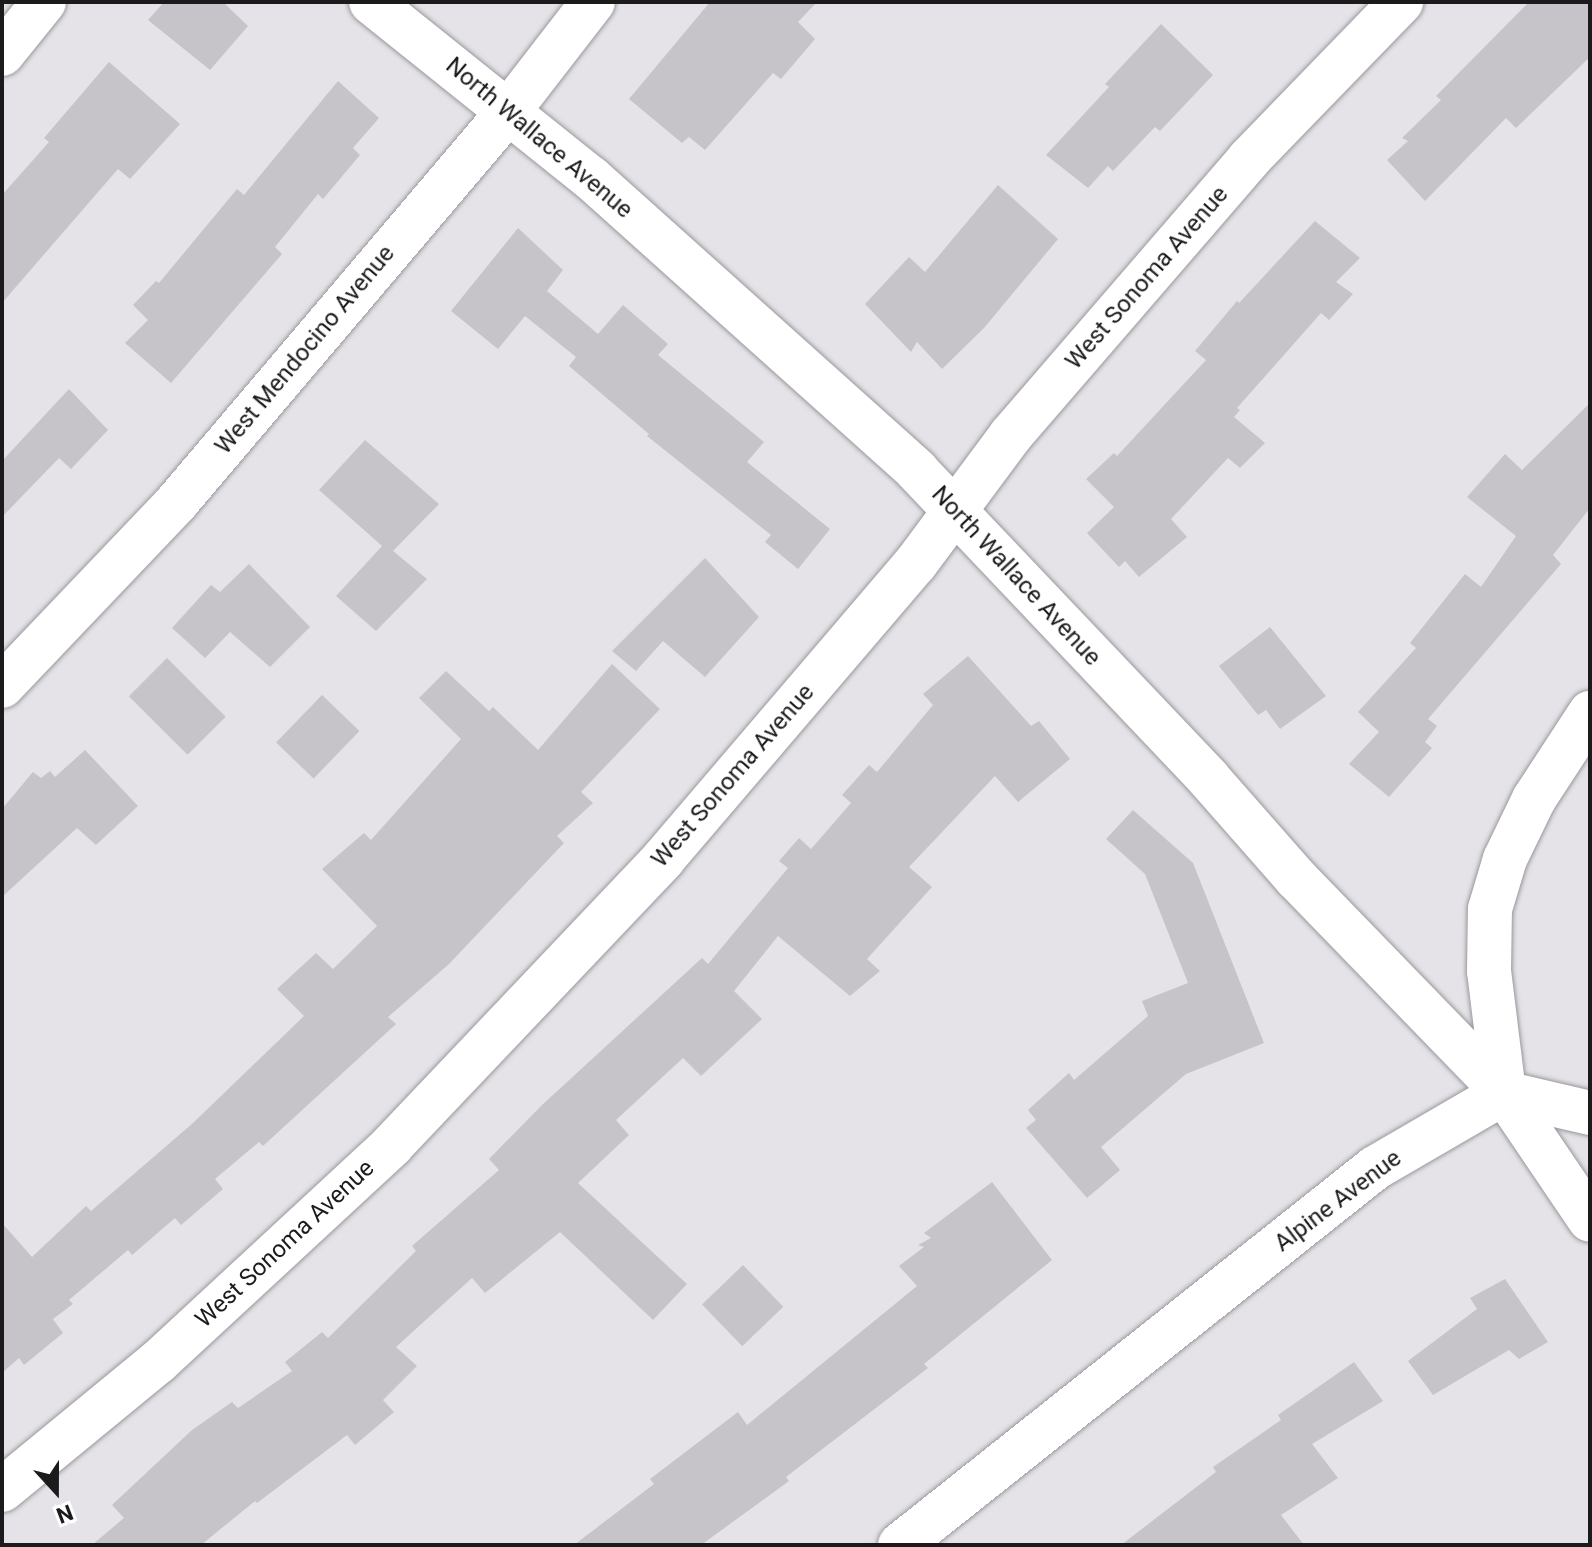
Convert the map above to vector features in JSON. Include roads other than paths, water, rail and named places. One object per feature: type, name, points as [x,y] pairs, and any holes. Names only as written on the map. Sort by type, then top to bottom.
[{"type":"street","points":[[2,54],[44,2]]},
{"type":"street","name":"North Wallace Avenue","points":[[371,2],[591,178],[917,471],[1209,779],[1296,878],[1504,1093],[1590,1220]]},
{"type":"street","name":"West Mendocino Avenue","points":[[2,686],[177,502],[508,112],[593,2]]},
{"type":"street","name":"West Sonoma Avenue","points":[[2,1490],[158,1362],[392,1145],[663,859],[916,563],[1011,435],[1249,159],[1401,2]]},
{"type":"street","points":[[1590,713],[1534,799],[1505,859],[1490,909],[1489,971],[1504,1093],[1590,1113]]},
{"type":"street","name":"Alpine Avenue","points":[[900,1545],[1375,1168],[1504,1093]]}]
